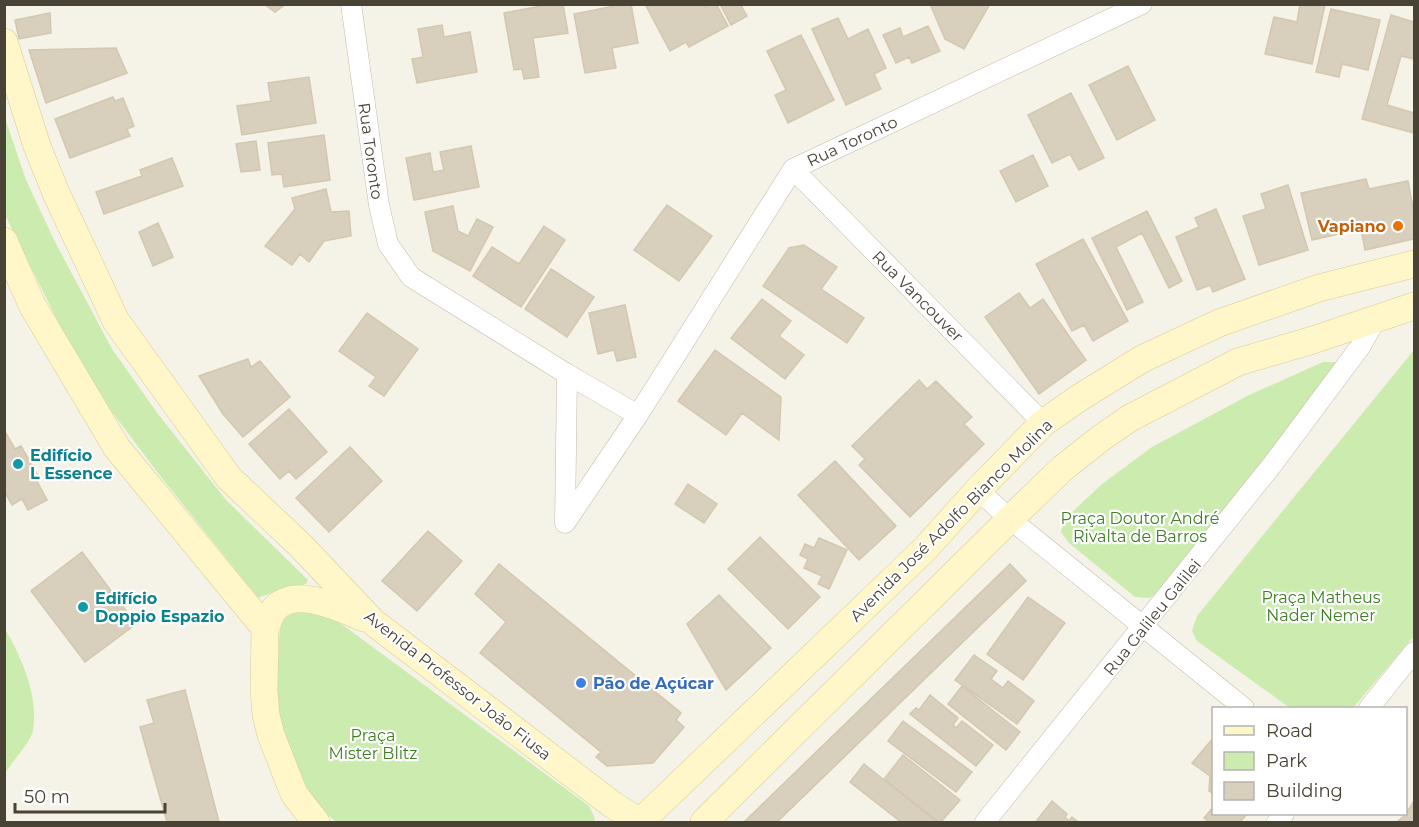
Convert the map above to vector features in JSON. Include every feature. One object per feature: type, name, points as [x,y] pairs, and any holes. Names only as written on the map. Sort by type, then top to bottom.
[{"type":"main road","name":"Avenida Professor João Fiusa","points":[[4,42],[37,146],[56,193],[116,321],[229,478],[301,546],[373,622],[611,814],[640,822]]},
{"type":"main road","points":[[4,241],[32,305],[117,448],[265,628]]},
{"type":"main road","name":"Avenida José Adolfo Bianco Molina","points":[[640,822],[924,550],[1043,423],[1142,359],[1219,323],[1319,288],[1414,264]]},
{"type":"main road","points":[[704,822],[1063,468],[1130,418],[1238,362],[1414,306]]},
{"type":"main road","points":[[1219,323],[1238,362]]},
{"type":"main road","points":[[316,822],[294,794],[271,735],[264,691],[265,628],[274,609],[288,601],[315,599],[373,622]]},
{"type":"main road","points":[[293,822],[294,794]]},
{"type":"street","name":"Rua Toronto","points":[[351,4],[378,206],[388,244],[411,277],[567,374],[639,415]]},
{"type":"street","name":"Rua Toronto","points":[[567,374],[565,523],[639,415],[793,169],[1142,4]]},
{"type":"street","name":"Rua Vancouver","points":[[793,169],[1043,423]]},
{"type":"street","name":"Rua Galileu Galilei","points":[[985,822],[1272,465],[1360,347],[1376,319]]},
{"type":"street","points":[[978,490],[1010,519],[1243,707]]},
{"type":"street","points":[[1370,707],[1414,652]]},
{"type":"green space","points":[[4,115],[26,180],[54,240],[112,349],[158,414],[226,500],[308,580],[306,584],[281,589],[258,598],[161,477],[85,376],[5,215]]},
{"type":"green space","name":"Praça Matheus Nader Nemer","points":[[1414,350],[1414,636],[1354,707],[1289,707],[1197,641],[1192,631],[1197,616]]},
{"type":"green space","name":"Praça Doutor André Rivalta de Barros","points":[[1323,362],[1337,362],[1339,371],[1163,590],[1149,598],[1135,597],[1069,543],[1061,532],[1065,519],[1102,484],[1152,447],[1249,395]]},
{"type":"green space","name":"Praça Mister Blitz","points":[[314,612],[326,615],[340,623],[589,806],[595,822],[336,822],[311,794],[292,758],[285,738],[277,699],[276,677],[282,624],[287,617],[293,614]]},
{"type":"green space","points":[[5,629],[27,677],[34,717],[32,735],[5,773]]},
{"type":"building","points":[[264,4],[286,4],[275,12]]},
{"type":"building","points":[[551,4],[563,4],[568,33],[533,38],[539,77],[524,79],[522,69],[514,70],[504,13]]},
{"type":"building","points":[[631,4],[638,43],[612,48],[616,68],[585,73],[574,14]]},
{"type":"building","points":[[645,4],[704,4],[705,7],[716,4],[728,26],[689,47],[686,42],[670,51]]},
{"type":"building","points":[[720,4],[740,4],[747,16],[731,25]]},
{"type":"building","points":[[930,4],[990,4],[964,49],[945,39]]},
{"type":"building","points":[[1300,4],[1325,5],[1312,64],[1265,54],[1274,17],[1297,22]]},
{"type":"building","points":[[1331,9],[1380,20],[1368,70],[1342,64],[1339,77],[1316,72]]},
{"type":"building","points":[[50,13],[51,33],[19,39],[15,20]]},
{"type":"building","points":[[1391,15],[1414,22],[1414,59],[1401,56],[1387,105],[1414,113],[1414,133],[1362,119]]},
{"type":"building","points":[[838,18],[848,39],[868,29],[886,68],[874,74],[881,89],[846,105],[812,29]]},
{"type":"building","points":[[442,25],[444,37],[470,32],[477,72],[417,83],[412,59],[423,57],[418,29]]},
{"type":"building","points":[[928,26],[940,51],[912,63],[909,57],[896,63],[883,35],[900,28],[903,37]]},
{"type":"building","points":[[801,35],[834,100],[788,123],[775,95],[786,90],[767,51]]},
{"type":"building","points":[[116,48],[127,73],[46,103],[29,50]]},
{"type":"building","points":[[1128,66],[1155,120],[1117,140],[1089,85]]},
{"type":"building","points":[[309,77],[316,123],[242,135],[237,106],[271,101],[268,83]]},
{"type":"building","points":[[1071,93],[1104,158],[1079,170],[1070,154],[1052,163],[1028,115]]},
{"type":"building","points":[[113,97],[115,101],[123,98],[134,126],[127,129],[130,136],[70,158],[55,119]]},
{"type":"building","points":[[324,135],[330,180],[284,187],[282,174],[272,175],[268,143]]},
{"type":"building","points":[[256,141],[260,170],[241,172],[236,144]]},
{"type":"building","points":[[471,146],[479,187],[414,200],[406,158],[430,153],[433,172],[444,170],[440,152]]},
{"type":"building","points":[[1033,155],[1048,186],[1016,202],[1000,171]]},
{"type":"building","points":[[172,158],[183,186],[104,214],[96,192],[142,176],[140,170]]},
{"type":"building","points":[[1366,179],[1369,189],[1408,181],[1414,213],[1414,239],[1365,250],[1361,229],[1312,240],[1301,193]]},
{"type":"building","points":[[1288,185],[1308,250],[1259,265],[1243,216],[1266,209],[1261,194]]},
{"type":"building","points":[[326,189],[331,212],[349,211],[351,236],[324,241],[309,262],[300,254],[292,265],[265,246],[295,209],[292,198]]},
{"type":"building","points":[[667,205],[712,236],[679,281],[634,250]]},
{"type":"building","points":[[453,206],[458,231],[468,236],[477,219],[493,227],[470,271],[433,251],[425,212]]},
{"type":"building","points":[[1216,209],[1245,279],[1213,292],[1210,285],[1197,290],[1176,237],[1199,227],[1195,218]]},
{"type":"building","points":[[1147,211],[1182,281],[1169,288],[1142,233],[1116,247],[1143,302],[1127,310],[1092,238]]},
{"type":"building","points":[[158,223],[173,257],[153,266],[139,232]]},
{"type":"building","points":[[544,226],[565,240],[521,307],[473,276],[492,247],[519,264]]},
{"type":"building","points":[[1083,239],[1128,321],[1093,341],[1084,325],[1072,331],[1036,264]]},
{"type":"building","points":[[804,245],[837,267],[821,289],[864,318],[847,343],[763,286],[789,248]]},
{"type":"building","points":[[551,269],[594,297],[567,337],[525,309]]},
{"type":"building","points":[[1019,293],[1030,308],[1043,299],[1086,360],[1039,394],[985,317]]},
{"type":"building","points":[[762,299],[791,321],[779,336],[804,355],[785,379],[731,338]]},
{"type":"building","points":[[625,305],[636,357],[617,361],[614,350],[598,354],[589,313]]},
{"type":"building","points":[[367,313],[418,349],[384,396],[369,386],[376,377],[339,351]]},
{"type":"building","points":[[715,350],[781,397],[779,440],[742,413],[726,435],[678,401]]},
{"type":"building","points":[[248,359],[251,367],[260,361],[290,397],[243,437],[223,414],[199,376]]},
{"type":"building","points":[[919,380],[927,389],[936,381],[972,417],[964,424],[984,444],[910,517],[859,465],[865,459],[852,446]]},
{"type":"building","points":[[289,409],[327,452],[296,479],[289,471],[280,479],[249,444]]},
{"type":"building","name":"Edifício L Essence","points":[[4,430],[15,449],[21,446],[40,479],[37,481],[47,500],[28,510],[22,499],[12,505],[4,491]]},
{"type":"building","points":[[350,447],[382,481],[329,532],[296,498]]},
{"type":"building","points":[[835,461],[896,526],[859,560],[798,495]]},
{"type":"building","points":[[688,484],[717,504],[704,523],[675,504]]},
{"type":"building","points":[[428,531],[462,561],[417,611],[382,581]]},
{"type":"building","points":[[760,537],[820,597],[788,629],[728,569]]},
{"type":"building","points":[[819,538],[847,550],[829,589],[818,584],[822,576],[804,568],[808,559],[800,555],[805,544],[814,548]]},
{"type":"building","name":"Edifício Doppio Espazio","points":[[82,552],[136,624],[85,662],[31,591]]},
{"type":"building","name":"Pão de Açúcar","points":[[499,564],[681,713],[676,720],[684,727],[653,763],[607,766],[596,757],[601,752],[480,653],[506,622],[475,594]]},
{"type":"building","points":[[1010,564],[1026,581],[777,822],[744,822]]},
{"type":"building","points":[[719,595],[771,648],[726,690],[687,624]]},
{"type":"building","points":[[1028,597],[1065,623],[1023,680],[987,654]]},
{"type":"building","points":[[974,655],[997,671],[991,679],[1003,688],[1008,681],[1034,701],[1017,724],[955,680]]},
{"type":"building","points":[[962,686],[1020,732],[1006,750],[948,704]]},
{"type":"building","points":[[185,690],[219,822],[167,822],[140,727],[154,723],[147,700]]},
{"type":"building","points":[[930,695],[958,718],[953,725],[956,728],[962,721],[993,745],[976,766],[910,714],[916,708],[919,710]]},
{"type":"building","points":[[903,721],[972,772],[956,792],[888,741]]},
{"type":"building","points":[[1212,739],[1212,793],[1209,791],[1210,776],[1192,763]]},
{"type":"building","points":[[903,755],[960,800],[941,822],[884,779]]},
{"type":"building","points":[[864,764],[937,822],[901,822],[850,782]]},
{"type":"building","points":[[1052,801],[1067,814],[1065,817],[1069,821],[1072,817],[1078,822],[1040,822],[1037,820]]},
{"type":"building","points":[[1414,801],[1414,822],[1397,822],[1407,815]]},
{"type":"building","points":[[1212,808],[1212,815],[1246,815],[1240,822],[1209,822],[1204,818]]},
{"type":"place","name":"Vapiano","points":[[1398,226]]},
{"type":"place","name":"Edifício L Essence","points":[[18,464]]},
{"type":"place","name":"Edifício Doppio Espazio","points":[[83,607]]},
{"type":"place","name":"Pão de Açúcar","points":[[581,683]]}]
